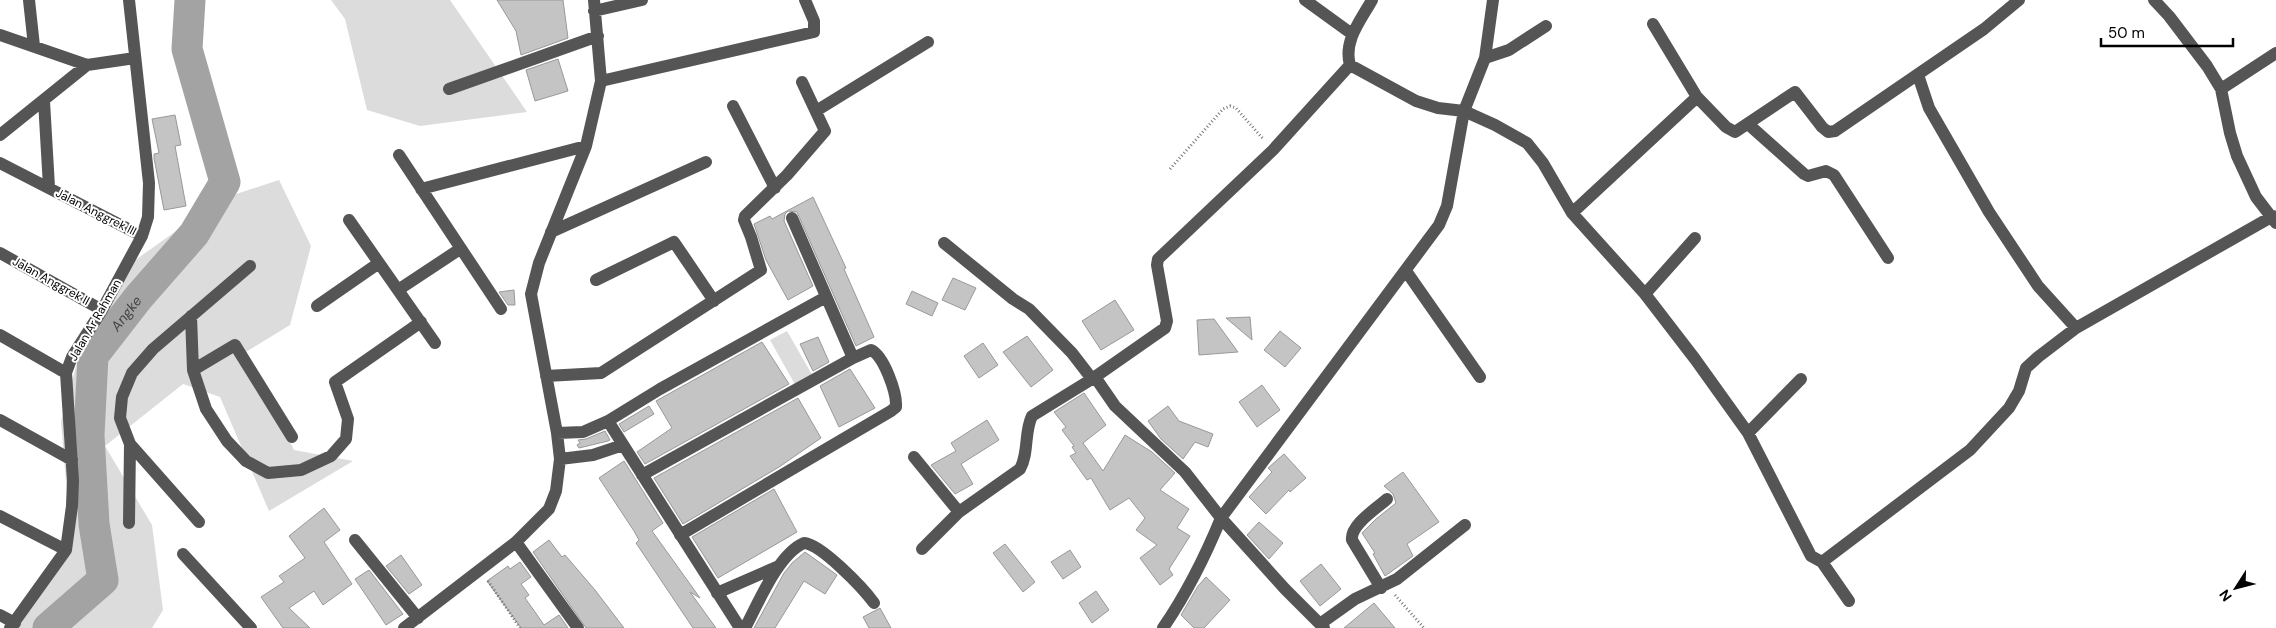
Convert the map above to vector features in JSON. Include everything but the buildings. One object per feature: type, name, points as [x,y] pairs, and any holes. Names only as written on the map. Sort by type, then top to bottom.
[{"type":"street","points":[[29,0],[34,46]]},
{"type":"street","name":"Jalan Ar Rahman","points":[[12,625],[66,550],[72,506],[72,460],[66,373],[72,356],[102,310],[142,236],[148,217],[148,183],[129,0]]},
{"type":"street","points":[[404,628],[516,542],[549,510],[556,491],[560,459],[557,433],[531,294],[536,272],[586,146],[601,81],[594,5],[642,0]]},
{"type":"street","points":[[601,81],[814,32],[814,21],[805,0]]},
{"type":"street","points":[[1305,0],[1352,34]]},
{"type":"street","points":[[1372,0],[1352,34],[1348,57],[1350,65],[1416,101],[1438,108],[1464,111],[1495,124],[1526,143],[1543,163],[1572,213],[1644,294],[1695,359],[1748,433],[1811,556],[1822,562],[1849,601]]},
{"type":"street","points":[[1163,628],[1184,596],[1206,554],[1221,518],[1439,225],[1447,206],[1464,111],[1486,58],[1493,0]]},
{"type":"street","points":[[1653,24],[1697,97],[1731,131],[1736,132],[1795,92],[1828,132],[1835,131],[1918,75],[1984,29],[2019,0]]},
{"type":"street","points":[[1822,562],[1970,450],[2009,408],[2019,391],[2026,368],[2076,328],[2274,220],[2256,196],[2237,156],[2221,89],[2207,66],[2169,16],[2154,0]]},
{"type":"street","points":[[1486,58],[1508,50],[1546,26]]},
{"type":"street","points":[[0,35],[88,65],[135,58]]},
{"type":"street","points":[[450,89],[598,36]]},
{"type":"street","points":[[816,111],[928,42]]},
{"type":"street","points":[[2221,89],[2276,53]]},
{"type":"street","points":[[0,135],[88,65]]},
{"type":"street","points":[[922,549],[959,512],[1020,469],[1024,462],[1029,422],[1032,416],[1093,378],[1165,328],[1167,321],[1157,265],[1158,260],[1273,150],[1350,65]]},
{"type":"street","points":[[1918,75],[1929,108],[1989,212],[2038,286],[2076,328]]},
{"type":"street","points":[[546,376],[601,373],[761,270],[752,237],[744,220],[747,212],[775,188],[825,131],[802,82]]},
{"type":"street","points":[[1572,213],[1697,97]]},
{"type":"street","name":"Jalan Anggrek III","points":[[44,101],[49,188]]},
{"type":"street","points":[[733,106],[775,188]]},
{"type":"street","points":[[1748,124],[1804,174],[1808,176],[1826,171],[1834,175],[1888,258]]},
{"type":"street","points":[[421,189],[586,146]]},
{"type":"street","points":[[398,155],[501,309]]},
{"type":"street","points":[[552,232],[706,162]]},
{"type":"street","name":"Jalan Anggrek III","points":[[0,163],[142,236]]},
{"type":"street","points":[[792,218],[853,358]]},
{"type":"street","points":[[349,220],[435,343]]},
{"type":"street","points":[[1644,294],[1695,238]]},
{"type":"street","points":[[596,280],[674,242],[714,301]]},
{"type":"street","points":[[944,243],[1013,300],[1029,309],[1072,353],[1115,406],[1185,472],[1221,518],[1322,626],[1344,606],[1384,587],[1465,525]]},
{"type":"street","points":[[398,290],[460,249]]},
{"type":"street","name":"Jalan Anggrek II","points":[[0,253],[102,310]]},
{"type":"street","points":[[317,306],[379,263]]},
{"type":"street","points":[[199,522],[130,444],[120,418],[122,398],[132,373],[152,349],[250,266]]},
{"type":"street","points":[[1406,270],[1480,377]]},
{"type":"street","points":[[557,433],[583,432],[608,420],[668,384],[826,297]]},
{"type":"street","points":[[191,316],[193,370],[206,409],[227,441],[246,461],[268,473],[301,470],[332,456],[346,439],[348,419],[335,382],[421,322]]},
{"type":"street","points":[[0,336],[66,373]]},
{"type":"street","points":[[193,370],[235,344],[292,437]]},
{"type":"street","points":[[642,476],[853,358],[871,350],[877,353],[897,400],[896,407],[680,535]]},
{"type":"street","points":[[1748,433],[1801,379]]},
{"type":"street","points":[[0,420],[72,460]]},
{"type":"street","points":[[608,420],[740,628]]},
{"type":"street","points":[[128,523],[130,444]]},
{"type":"street","points":[[560,459],[593,455],[623,445]]},
{"type":"street","points":[[914,457],[959,512]]},
{"type":"street","points":[[1384,587],[1352,540],[1351,535],[1387,499]]},
{"type":"street","points":[[0,516],[66,550]]},
{"type":"street","points":[[355,540],[418,618]]},
{"type":"street","points":[[516,542],[578,628]]},
{"type":"street","points":[[745,628],[779,566],[798,546],[810,544],[867,593],[874,603]]},
{"type":"street","points":[[183,554],[251,628]]},
{"type":"street","points":[[717,593],[779,566]]},
{"type":"street","points":[[0,616],[12,625]]},
{"type":"path","points":[[1170,169],[1223,110],[1230,106],[1236,108],[1273,150]]},
{"type":"path","points":[[480,571],[520,628]]},
{"type":"path","points":[[1384,587],[1424,628]]},
{"type":"shaded area","points":[[331,0],[450,0],[527,112],[420,126],[367,110],[345,19]]},
{"type":"shaded area","points":[[279,180],[311,246],[290,325],[246,352],[294,450],[353,461],[269,511],[220,397],[183,384],[105,446],[152,525],[163,610],[152,628],[10,628],[62,562],[67,494],[61,421],[78,359],[134,261],[221,199]]},
{"type":"shaded area","points":[[787,331],[814,378],[797,388],[770,340]]},
{"type":"waterway","name":"Angke","points":[[48,628],[103,580],[94,524],[89,435],[93,356],[138,298],[194,234],[225,182],[187,49],[190,0]]}]
